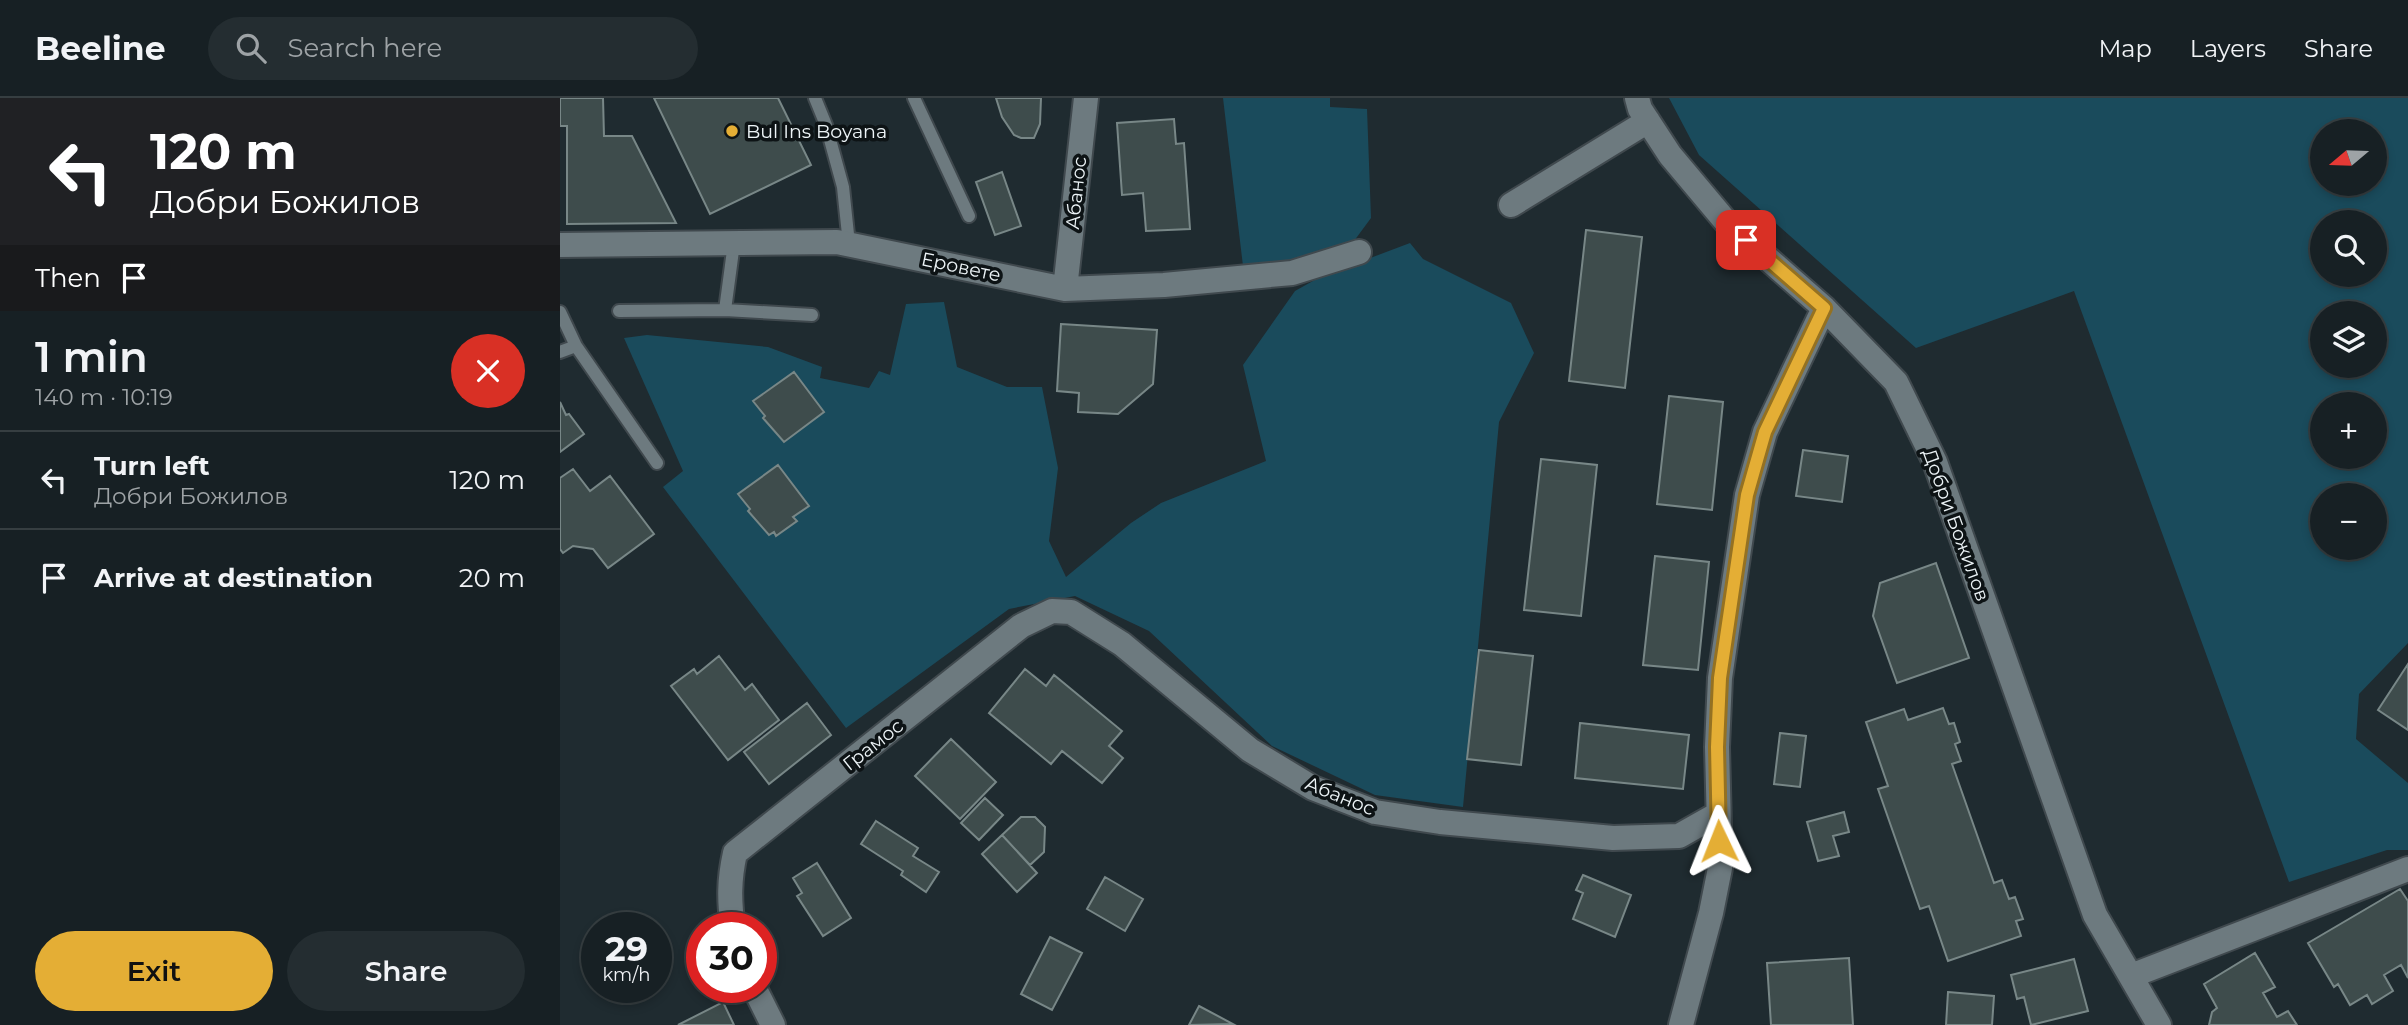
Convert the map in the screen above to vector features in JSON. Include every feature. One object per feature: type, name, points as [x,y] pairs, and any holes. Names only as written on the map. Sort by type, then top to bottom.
[{"type":"street","name":"Абанос","points":[[1065,289],[1086,98]]},
{"type":"street","name":"Добри Божилов","points":[[1637,98],[1670,155],[1727,223],[1824,308],[1896,383],[1935,462],[2095,915],[2159,1025]]},
{"type":"street","points":[[1511,205],[1648,121]]},
{"type":"street","name":"Еровете","points":[[560,245],[849,244],[1065,289],[1164,285],[1292,273],[1359,252]]},
{"type":"street","points":[[1681,1025],[1702,953],[1720,868],[1717,747],[1720,678],[1747,495],[1765,432],[1824,308]]},
{"type":"street","name":"Абанос","points":[[1052,611],[1071,612],[1122,643],[1250,750],[1313,788],[1375,813],[1613,838],[1679,836],[1718,814]]},
{"type":"street","name":"Грамос","points":[[731,912],[730,879],[735,853],[1021,626],[1052,611]]},
{"type":"street","points":[[2131,976],[2408,869]]},
{"type":"street","points":[[762,1003],[773,1025]]},
{"type":"lane","points":[[815,98],[826,125],[843,187],[849,244]]},
{"type":"lane","points":[[914,98],[969,216]]},
{"type":"lane","points":[[725,310],[734,243]]},
{"type":"lane","points":[[619,311],[725,310],[812,315]]},
{"type":"lane","points":[[560,312],[576,346],[657,463]]},
{"type":"lane","points":[[560,352],[576,346]]},
{"type":"shaded area","points":[[1223,98],[1330,98],[1330,107],[1367,109],[1371,218],[1354,241],[1290,262],[1243,266]]},
{"type":"shaded area","points":[[1669,98],[2408,98],[2408,643],[2359,694],[2356,739],[2408,783],[2408,850],[2387,850],[2289,882],[2074,291],[1916,348],[1699,155]]},
{"type":"shaded area","points":[[1410,243],[1423,259],[1511,303],[1534,353],[1499,422],[1463,807],[1375,795],[1272,746],[1149,631],[1075,596],[1009,609],[846,728],[663,487],[683,471],[624,338],[647,335],[768,347],[822,367],[820,378],[869,388],[879,371],[890,375],[906,304],[944,302],[957,367],[1007,387],[1042,387],[1058,468],[1049,541],[1066,577],[1131,523],[1161,503],[1266,461],[1243,365],[1295,291],[1320,277]]},
{"type":"building","points":[[560,98],[603,98],[604,136],[632,136],[676,223],[567,224],[567,126],[560,126]]},
{"type":"building","name":"Bul Ins Boyana","points":[[654,98],[778,98],[811,165],[710,214]]},
{"type":"building","points":[[996,98],[1041,98],[1040,124],[1034,138],[1014,135],[1002,117]]},
{"type":"building","points":[[1174,119],[1176,144],[1184,143],[1190,229],[1146,231],[1143,193],[1122,195],[1117,123]]},
{"type":"building","points":[[1002,172],[1021,226],[995,235],[976,182]]},
{"type":"building","points":[[1586,230],[1642,237],[1625,388],[1569,381]]},
{"type":"building","points":[[1061,324],[1157,330],[1153,384],[1118,414],[1078,412],[1079,393],[1057,391]]},
{"type":"building","points":[[794,372],[824,412],[784,442],[763,418],[765,416],[753,401]]},
{"type":"building","points":[[1669,396],[1723,402],[1712,510],[1657,504]]},
{"type":"building","points":[[560,402],[566,415],[569,414],[584,434],[560,452]]},
{"type":"building","points":[[1803,450],[1848,456],[1842,502],[1796,496]]},
{"type":"building","points":[[1541,459],[1597,465],[1581,616],[1524,610]]},
{"type":"building","points":[[778,465],[809,506],[793,517],[797,521],[776,536],[774,532],[769,535],[748,511],[750,509],[738,494]]},
{"type":"building","points":[[573,469],[590,491],[610,476],[654,534],[608,568],[593,549],[573,546],[563,553],[560,549],[560,478]]},
{"type":"building","points":[[1655,556],[1709,562],[1698,670],[1643,665]]},
{"type":"building","points":[[1936,563],[1969,658],[1897,683],[1873,616],[1880,583]]},
{"type":"building","points":[[1479,650],[1533,656],[1521,765],[1467,759]]},
{"type":"building","points":[[719,656],[745,690],[752,684],[779,720],[728,760],[671,686],[694,669],[697,674]]},
{"type":"building","points":[[2408,664],[2408,730],[2378,710]]},
{"type":"building","points":[[1025,669],[1046,686],[1054,675],[1122,731],[1109,746],[1123,758],[1102,783],[1062,751],[1051,764],[989,713]]},
{"type":"building","points":[[807,703],[831,735],[769,784],[744,752]]},
{"type":"building","points":[[1943,708],[1949,724],[1954,723],[1960,742],[1955,744],[1961,761],[1952,764],[1994,883],[2002,880],[2009,899],[2015,897],[2023,919],[2016,921],[2021,936],[1948,961],[1929,906],[1920,909],[1878,789],[1888,786],[1866,722],[1904,709],[1908,720]]},
{"type":"building","points":[[1580,723],[1689,735],[1683,789],[1575,778]]},
{"type":"building","points":[[1780,733],[1806,736],[1800,787],[1774,784]]},
{"type":"building","points":[[951,739],[996,782],[960,819],[915,776]]},
{"type":"building","points":[[985,798],[1003,815],[979,840],[961,823]]},
{"type":"building","points":[[1844,812],[1849,832],[1833,836],[1839,856],[1818,861],[1807,822]]},
{"type":"building","points":[[1021,817],[1035,817],[1045,827],[1044,852],[1030,865],[1002,835]]},
{"type":"building","points":[[876,821],[918,848],[913,856],[939,872],[926,892],[901,875],[903,871],[861,844]]},
{"type":"building","points":[[1002,835],[1037,873],[1017,892],[982,854]]},
{"type":"building","points":[[817,863],[851,918],[823,936],[797,896],[802,893],[793,878]]},
{"type":"building","points":[[1583,875],[1631,895],[1615,937],[1573,919],[1583,893],[1576,890]]},
{"type":"building","points":[[1105,877],[1143,899],[1125,931],[1087,909]]},
{"type":"building","points":[[2400,889],[2408,901],[2408,978],[2401,965],[2384,975],[2393,991],[2372,1004],[2367,995],[2350,1005],[2338,984],[2334,987],[2308,943]]},
{"type":"building","points":[[1050,937],[1082,953],[1052,1010],[1021,994]]},
{"type":"building","points":[[2255,953],[2275,987],[2263,993],[2277,1017],[2288,1011],[2297,1025],[2209,1025],[2212,1012],[2217,1008],[2204,984]]},
{"type":"building","points":[[1849,958],[1853,1025],[1771,1025],[1767,963]]},
{"type":"building","points":[[2074,959],[2088,1011],[2031,1025],[2024,997],[2017,999],[2011,975]]},
{"type":"building","points":[[1948,992],[1994,996],[1992,1025],[1946,1025]]},
{"type":"building","points":[[723,1003],[734,1025],[678,1025]]},
{"type":"building","points":[[1199,1006],[1233,1024],[1189,1025]]},
{"type":"place","name":"Bul Ins Boyana","points":[[732,131]]},
{"type":"route","points":[[1719,841],[1717,747],[1720,678],[1747,495],[1765,432],[1824,308],[1746,240]]}]
